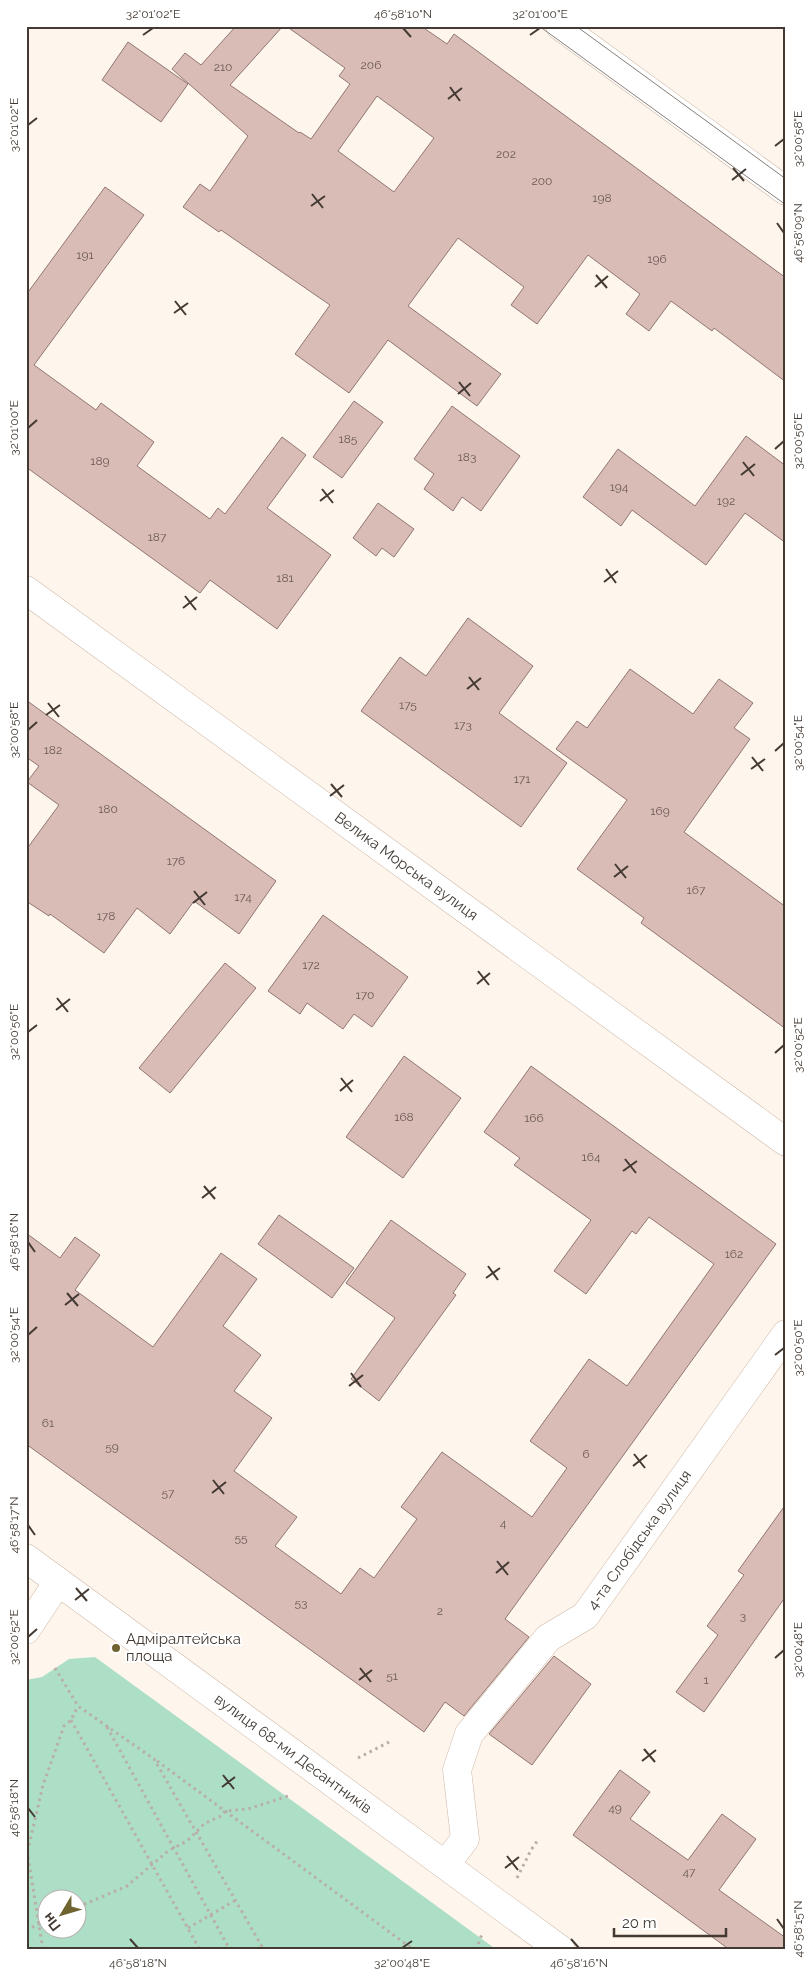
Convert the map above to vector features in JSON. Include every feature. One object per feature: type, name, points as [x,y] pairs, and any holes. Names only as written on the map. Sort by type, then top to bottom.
[{"type":"street","points":[[560,26],[786,191]]},
{"type":"street","name":"Велика Морська вулиця","points":[[26,590],[786,1142]]},
{"type":"street","name":"4-та Слобідська вулиця","points":[[445,1865],[466,1840],[457,1770],[469,1734],[548,1638],[584,1616],[786,1334]]},
{"type":"street","name":"вулиця 68-ми Десантників","points":[[26,1558],[561,1950]]},
{"type":"street","points":[[26,1630],[58,1582]]},
{"type":"path","points":[[55,1668],[78,1706],[154,1759],[414,1950]]},
{"type":"path","points":[[38,1918],[27,1856],[43,1785],[64,1726],[71,1720],[78,1706]]},
{"type":"path","points":[[71,1720],[200,1950]]},
{"type":"path","points":[[107,1726],[230,1950]]},
{"type":"path","points":[[88,1903],[127,1886],[153,1864],[197,1833],[205,1823],[220,1816],[225,1811],[248,1809],[281,1799],[326,1778],[391,1741]]},
{"type":"path","points":[[154,1759],[264,1950]]},
{"type":"path","points":[[188,1928],[236,1900]]},
{"type":"path","points":[[26,1930],[38,1924]]},
{"type":"green space","points":[[95,1657],[497,1950],[26,1950],[26,1680],[42,1677],[69,1659]]},
{"type":"building","points":[[236,26],[283,26],[230,85],[299,133],[311,139],[350,84],[339,76],[345,68],[286,26],[421,26],[447,44],[454,34],[786,278],[786,382],[714,328],[712,331],[671,301],[649,331],[626,314],[640,294],[588,255],[537,324],[511,305],[524,287],[458,238],[408,306],[501,374],[477,406],[388,340],[349,393],[295,354],[330,305],[221,230],[219,232],[183,207],[200,184],[210,191],[248,136],[172,69],[185,53],[201,65]],"holes":[[[377,96],[434,138],[394,192],[338,151]]]},
{"type":"building","points":[[128,42],[188,84],[161,122],[102,80]]},
{"type":"building","points":[[105,187],[144,215],[34,365],[96,410],[101,403],[154,442],[137,466],[210,519],[218,508],[225,514],[282,437],[306,455],[267,508],[331,555],[277,629],[210,580],[200,593],[26,467],[26,295]]},
{"type":"building","points":[[354,401],[383,422],[342,478],[313,457]]},
{"type":"building","points":[[452,406],[520,456],[481,511],[462,497],[453,511],[424,489],[434,474],[414,459]]},
{"type":"building","points":[[746,436],[786,466],[786,543],[745,513],[706,565],[632,510],[621,526],[583,497],[618,449],[695,506]]},
{"type":"building","points":[[378,503],[414,529],[394,557],[382,548],[376,556],[353,538]]},
{"type":"building","points":[[468,618],[533,666],[499,713],[567,763],[521,827],[361,711],[400,657],[426,676]]},
{"type":"building","points":[[630,669],[693,714],[719,679],[753,703],[734,728],[750,739],[684,832],[786,907],[786,1029],[641,923],[644,918],[577,869],[627,800],[556,749],[577,721],[587,728]]},
{"type":"building","points":[[26,700],[276,881],[239,934],[194,901],[170,934],[137,908],[104,953],[50,914],[49,916],[26,901],[26,850],[59,805],[27,782],[39,766],[26,757]]},
{"type":"building","points":[[323,915],[408,977],[372,1027],[354,1014],[343,1029],[307,1003],[300,1014],[268,991]]},
{"type":"building","points":[[225,963],[256,988],[170,1093],[139,1068]]},
{"type":"building","points":[[404,1056],[461,1098],[403,1178],[346,1137]]},
{"type":"building","points":[[531,1066],[776,1244],[505,1619],[529,1637],[464,1716],[445,1702],[424,1732],[26,1444],[26,1233],[60,1258],[75,1237],[100,1255],[75,1290],[153,1347],[221,1253],[257,1279],[223,1326],[261,1355],[234,1391],[272,1418],[234,1471],[297,1517],[275,1546],[341,1594],[360,1568],[374,1578],[417,1519],[401,1507],[442,1452],[532,1517],[567,1468],[530,1441],[589,1359],[627,1386],[714,1264],[649,1217],[636,1234],[632,1231],[586,1294],[554,1271],[591,1220],[514,1165],[520,1158],[484,1132]]},
{"type":"building","points":[[279,1215],[354,1268],[332,1298],[258,1244]]},
{"type":"building","points":[[391,1220],[466,1274],[453,1293],[456,1295],[379,1401],[351,1379],[395,1318],[346,1283]]},
{"type":"building","points":[[786,1504],[786,1596],[704,1712],[676,1692],[718,1635],[707,1626],[744,1575],[738,1571]]},
{"type":"building","points":[[554,1656],[591,1684],[532,1765],[489,1734]]},
{"type":"building","points":[[620,1770],[650,1792],[630,1819],[688,1860],[722,1814],[756,1839],[719,1890],[786,1938],[786,1950],[730,1950],[573,1835]]},
{"type":"tram line","points":[[539,26],[786,205]]},
{"type":"tram line","points":[[576,26],[786,179]]},
{"type":"place","name":"Адміралтейська площа","points":[[116,1648]]}]
